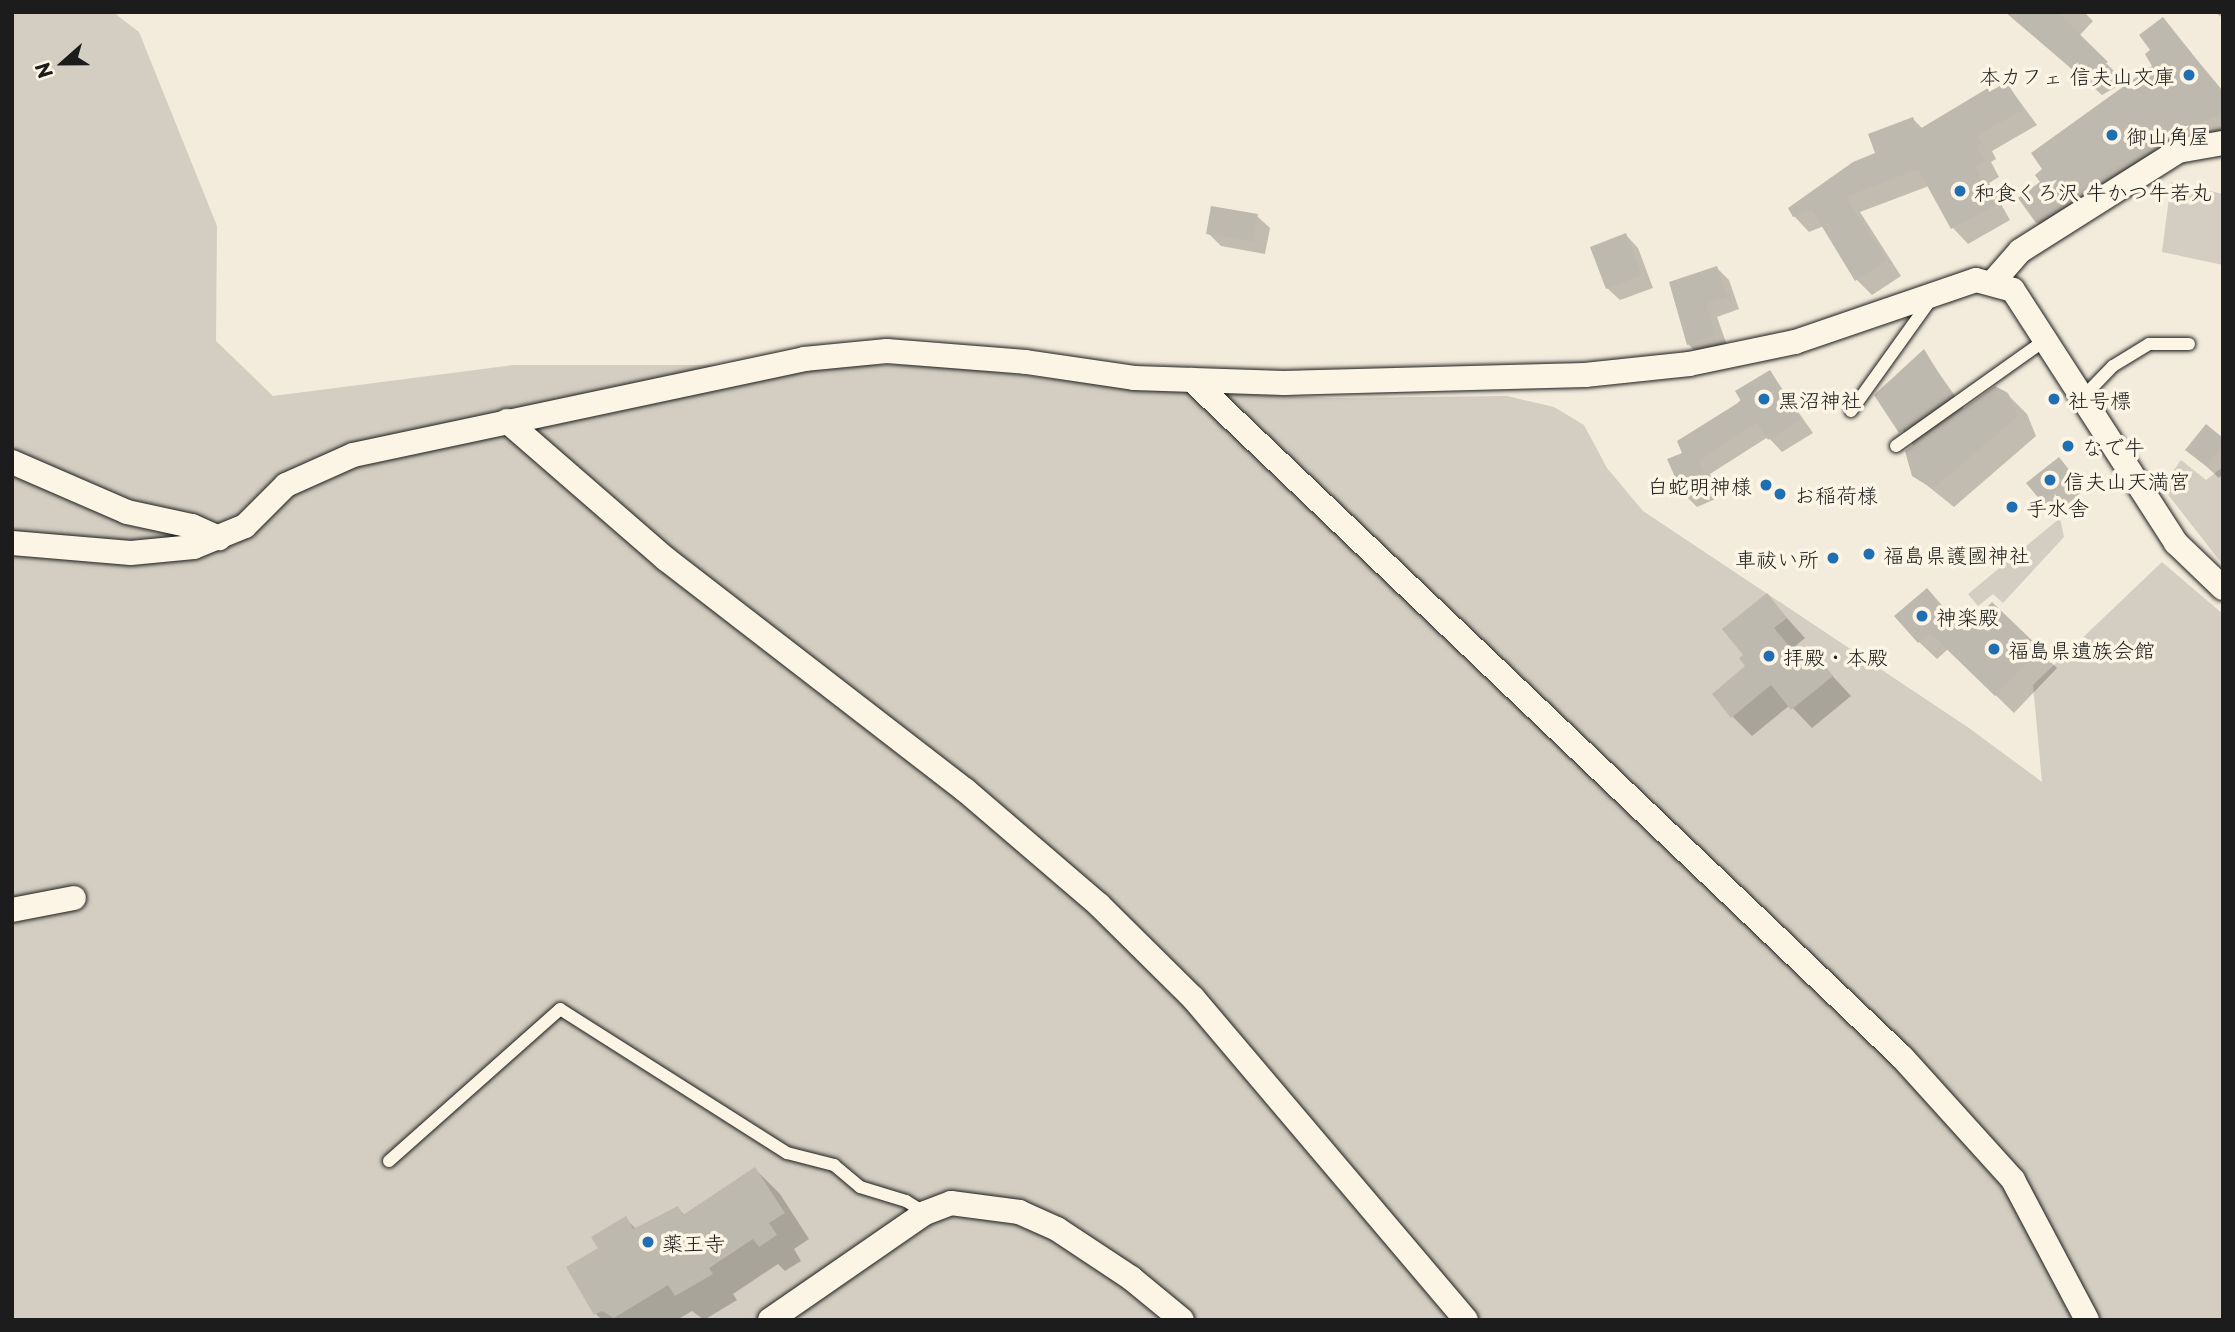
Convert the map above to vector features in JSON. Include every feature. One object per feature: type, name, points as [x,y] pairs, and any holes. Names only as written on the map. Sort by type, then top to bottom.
[{"type":"street","points":[[1993,282],[2020,251],[2178,150],[2223,143]]},
{"type":"street","points":[[12,543],[171,553],[219,538],[260,516],[286,485],[353,454],[804,359],[887,351],[1026,362],[1134,378],[1284,383],[1645,370],[1795,342],[1976,280],[1993,282],[2013,290],[2176,543],[2223,588]]},
{"type":"street","points":[[1192,380],[1902,1058],[2014,1181],[2087,1320]]},
{"type":"street","points":[[507,421],[666,559],[965,790],[1099,905],[1193,998],[1466,1320]]},
{"type":"street","points":[[12,462],[127,512],[192,526],[219,538]]},
{"type":"street","points":[[12,910],[74,898]]},
{"type":"street","points":[[770,1320],[925,1213],[950,1203],[1019,1212],[1057,1229],[1131,1278],[1182,1320]]},
{"type":"lane","points":[[1851,411],[1934,295]]},
{"type":"lane","points":[[1896,446],[2045,340]]},
{"type":"lane","points":[[2082,398],[2113,366],[2149,344],[2189,344]]},
{"type":"lane","points":[[389,1161],[560,1009],[787,1153],[834,1165],[860,1187],[906,1201],[925,1213]]},
{"type":"shaded area","points":[[12,12],[113,12],[139,32],[217,226],[216,341],[273,396],[513,365],[943,365],[1138,390],[1333,398],[1507,396],[1554,407],[1584,425],[1607,468],[1643,511],[1969,728],[2042,782],[2033,685],[2162,562],[2223,614],[2223,1320],[12,1320]]},
{"type":"shaded area","points":[[2171,182],[2223,194],[2223,265],[2162,252]]},
{"type":"shaded area","points":[[2181,460],[2206,480],[2223,467],[2223,565],[2162,487]]},
{"type":"shaded area","points":[[2060,518],[2064,537],[2003,603],[1993,594],[1978,606],[1968,594]]},
{"type":"building","points":[[2005,12],[2057,12],[2108,62],[2081,77]]},
{"type":"building","points":[[2163,17],[2223,93],[2223,113],[2172,135],[2036,223],[2018,198],[2040,182],[2035,175],[2042,169],[2031,153],[2152,66],[2145,54],[2150,50],[2139,35]]},
{"type":"building","points":[[2007,82],[2023,110],[1978,135],[1982,143],[1977,146],[1985,161],[1975,167],[1996,205],[1951,229],[1918,169],[1846,197],[1887,260],[1855,281],[1812,210],[1793,217],[1788,208],[1853,162],[1875,153],[1868,134],[1913,117],[1918,130],[1988,88],[1989,92]]},
{"type":"building","points":[[1211,206],[1258,214],[1253,242],[1206,234]]},
{"type":"building","points":[[1626,233],[1642,275],[1606,289],[1590,247]]},
{"type":"building","points":[[1717,266],[1728,297],[1706,304],[1716,335],[1687,345],[1669,282]]},
{"type":"building","points":[[1924,349],[1952,395],[1899,433],[1874,395]]},
{"type":"building","points":[[1770,370],[1801,419],[1768,440],[1757,423],[1699,461],[1709,484],[1683,495],[1667,459],[1682,453],[1677,441],[1741,401],[1735,391]]},
{"type":"building","points":[[1995,386],[2008,393],[2018,416],[1933,489],[1912,476],[1905,451]]},
{"type":"building","points":[[2206,424],[2223,438],[2223,445],[2206,466],[2185,450]]},
{"type":"building","name":"信夫山天満宮","points":[[2059,457],[2074,476],[2042,502],[2026,483]]},
{"type":"building","name":"福島県遺族会館","points":[[1927,588],[1964,631],[1992,602],[2041,649],[1995,696],[1930,633],[1918,643],[1894,616]]},
{"type":"building","name":"拝殿・本殿","points":[[1767,593],[1787,618],[1774,628],[1804,664],[1816,655],[1833,676],[1791,710],[1771,685],[1731,718],[1712,694],[1745,666],[1739,658],[1743,655],[1722,629]]},
{"type":"building","name":"薬王寺","points":[[755,1167],[785,1213],[769,1223],[777,1235],[759,1247],[753,1239],[709,1268],[713,1274],[675,1296],[668,1285],[614,1318],[602,1311],[594,1315],[566,1267],[598,1248],[591,1237],[626,1216],[633,1229],[678,1206],[683,1215]]},
{"type":"place","name":"本カフェ 信夫山文庫","points":[[2189,75]]},
{"type":"place","name":"御山角屋","points":[[2112,135]]},
{"type":"place","name":"和食くろ沢 牛かつ牛若丸","points":[[1960,191]]},
{"type":"place","name":"黒沼神社","points":[[1764,399]]},
{"type":"place","name":"社号標","points":[[2054,399]]},
{"type":"place","name":"なで牛","points":[[2068,446]]},
{"type":"place","name":"信夫山天満宮","points":[[2050,480]]},
{"type":"place","name":"白蛇明神様","points":[[1766,485]]},
{"type":"place","name":"お稲荷様","points":[[1780,494]]},
{"type":"place","name":"手水舎","points":[[2012,507]]},
{"type":"place","name":"福島県護國神社","points":[[1869,554]]},
{"type":"place","name":"車祓い所","points":[[1833,558]]},
{"type":"place","name":"神楽殿","points":[[1922,616]]},
{"type":"place","name":"福島県遺族会館","points":[[1994,649]]},
{"type":"place","name":"拝殿・本殿","points":[[1769,656]]},
{"type":"place","name":"薬王寺","points":[[648,1242]]}]
